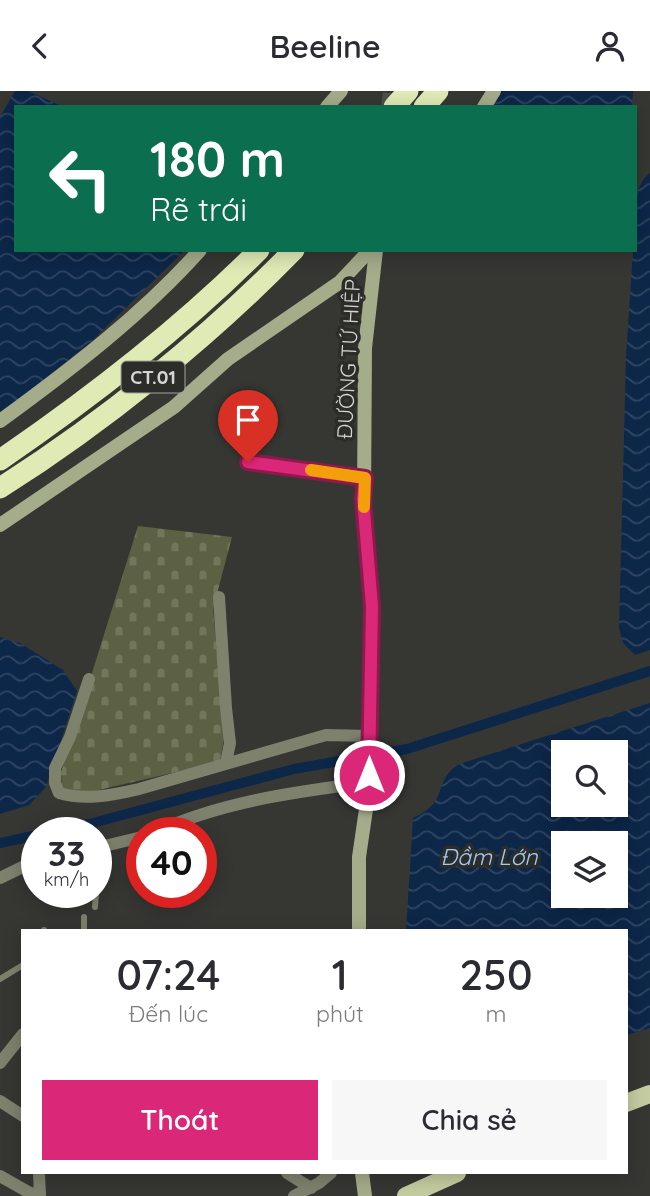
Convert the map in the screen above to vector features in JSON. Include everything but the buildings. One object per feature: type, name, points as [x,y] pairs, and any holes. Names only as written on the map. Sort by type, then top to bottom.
[{"type":"highway","points":[[396,105],[408,91]]},
{"type":"highway","points":[[427,105],[438,91]]},
{"type":"highway","name":"CT.01","points":[[0,460],[107,383],[170,332],[257,252]]},
{"type":"highway","name":"CT.01","points":[[0,488],[63,445],[152,377],[262,283],[292,252]]},
{"type":"main road","points":[[628,1102],[650,1094]]},
{"type":"main road","points":[[406,1196],[455,1174]]},
{"type":"street","points":[[329,105],[341,91]]},
{"type":"street","points":[[0,421],[99,345],[180,273],[198,252]]},
{"type":"street","points":[[0,525],[174,407],[228,359],[340,282],[368,252]]},
{"type":"street","name":"ĐƯỜNG TỨ HIỆP","points":[[359,929],[359,857],[370,778],[372,606],[363,499],[365,348],[376,252]]},
{"type":"street","points":[[248,462],[365,478]]},
{"type":"street","points":[[219,597],[230,743],[226,763]]},
{"type":"street","points":[[89,679],[70,737],[55,768],[55,783],[59,793],[73,797],[113,795],[326,735],[370,742]]},
{"type":"street","points":[[197,817],[275,794],[370,778]]},
{"type":"street","points":[[0,878],[21,868]]},
{"type":"street","points":[[0,1063],[21,1037]]},
{"type":"street","points":[[0,1101],[21,1115]]},
{"type":"street","points":[[0,1176],[30,1193],[40,1195],[39,1174]]},
{"type":"street","points":[[289,1174],[311,1188]]},
{"type":"street","points":[[294,1196],[311,1188],[330,1174]]},
{"type":"street","points":[[362,1174],[365,1196]]},
{"type":"lane","points":[[84,917],[84,929]]},
{"type":"lane","points":[[0,979],[21,966]]},
{"type":"green space","points":[[138,526],[232,537],[213,609],[224,738],[220,762],[81,794],[62,790],[61,772]]},
{"type":"water","points":[[15,91],[28,91],[60,105],[14,105],[14,252],[183,252],[91,342],[0,414],[0,117]]},
{"type":"water","points":[[501,91],[633,91],[632,105],[492,104]]},
{"type":"water","points":[[650,173],[650,650],[635,655],[623,643],[619,628],[626,357],[633,252],[637,252],[637,197],[644,179]]},
{"type":"water","points":[[0,637],[20,643],[63,670],[77,691],[46,787],[29,805],[0,814]]},
{"type":"water","name":"Đầm Lớn","points":[[650,703],[650,1028],[628,1035],[628,929],[406,929],[413,818],[432,805],[445,778],[459,764]]},
{"type":"waterway","points":[[112,818],[294,769],[407,749],[650,671]]},
{"type":"waterway","points":[[0,843],[21,838]]},
{"type":"tunnel","points":[[388,105],[390,91]]},
{"type":"slow traffic","points":[[311,470],[365,478],[364,507]]},
{"type":"route","points":[[248,462],[365,478],[363,499],[372,606],[369,775]]}]
